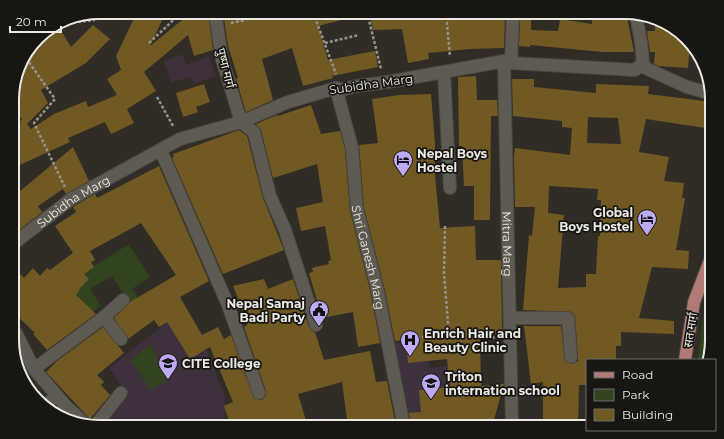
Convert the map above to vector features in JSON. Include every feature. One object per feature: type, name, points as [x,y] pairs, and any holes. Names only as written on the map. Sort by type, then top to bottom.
[{"type":"main road","name":"सत मार्ग","points":[[685,359],[694,302],[705,273]]},
{"type":"street","name":"पुष्पा मार्ग","points":[[216,19],[222,60],[241,122]]},
{"type":"street","name":"Mitra Marg","points":[[512,19],[507,62],[512,420]]},
{"type":"street","points":[[637,20],[643,63],[641,66],[687,87],[705,92]]},
{"type":"street","name":"Subidha Marg","points":[[19,239],[71,198],[161,151],[180,139],[241,122],[288,102],[338,89],[507,62],[636,70],[641,66]]},
{"type":"street","points":[[448,72],[450,188]]},
{"type":"street","name":"Shri Ganesh Marg","points":[[338,89],[352,148],[357,208],[377,288],[403,420]]},
{"type":"street","points":[[241,122],[254,132],[270,196],[285,230],[316,325]]},
{"type":"street","points":[[161,151],[228,305],[259,393]]},
{"type":"street","points":[[34,369],[104,317],[123,300]]},
{"type":"street","points":[[104,317],[121,339]]},
{"type":"street","points":[[510,318],[568,318],[571,357]]},
{"type":"street","points":[[19,340],[34,369],[56,395],[78,417]]},
{"type":"street","points":[[100,420],[121,393]]},
{"type":"street","points":[[49,402],[56,395]]},
{"type":"path","points":[[80,22],[94,19]]},
{"type":"path","points":[[149,43],[175,19]]},
{"type":"path","points":[[316,19],[325,43],[338,89]]},
{"type":"path","points":[[369,19],[380,67],[388,82]]},
{"type":"path","points":[[446,19],[448,72]]},
{"type":"path","points":[[325,43],[359,35]]},
{"type":"path","points":[[29,62],[55,99],[34,123],[48,156],[71,198]]},
{"type":"path","points":[[157,97],[180,139]]},
{"type":"path","points":[[444,226],[444,273],[449,336]]},
{"type":"path","points":[[387,339],[475,334],[511,341]]},
{"type":"shaded area","points":[[183,54],[186,65],[209,56],[216,76],[194,84],[191,77],[171,83],[164,61]]},
{"type":"shaded area","name":"CITE College","points":[[182,310],[207,351],[225,396],[225,420],[104,420],[125,392],[109,368]]},
{"type":"shaded area","name":"Triton internation school","points":[[428,341],[429,368],[464,364],[444,420],[400,420],[386,344]]},
{"type":"green space","points":[[129,244],[150,277],[132,289],[140,300],[131,305],[112,276],[90,289],[101,306],[86,316],[66,284]]},
{"type":"green space","points":[[705,311],[705,345],[702,359],[698,359]]},
{"type":"green space","points":[[150,344],[169,379],[151,390],[130,361]]},
{"type":"building","points":[[134,19],[163,19],[150,46],[183,19],[209,19],[213,50],[194,56],[188,35],[144,72],[156,91],[127,109],[134,123],[111,134],[105,122],[68,138],[70,142],[19,165],[19,121],[22,120],[19,115],[20,89],[23,73],[27,64],[42,42],[60,29],[71,47],[93,25],[110,39],[86,63],[41,90],[48,103],[27,124],[31,129],[54,114],[86,101],[88,107],[117,95],[107,79],[121,70],[116,56]]},
{"type":"building","points":[[224,19],[345,19],[318,26],[328,60],[375,51],[378,67],[332,76],[333,78],[303,86],[292,48],[262,59],[273,100],[246,112],[236,79],[238,78],[228,46]]},
{"type":"building","points":[[371,19],[505,19],[504,48],[470,49],[428,53],[429,59],[408,63],[402,29],[373,30]]},
{"type":"building","points":[[520,19],[531,19],[531,30],[558,31],[560,19],[592,24],[592,19],[627,19],[634,52],[602,52],[530,45],[530,47],[519,46]]},
{"type":"building","points":[[655,25],[682,42],[689,52],[688,68],[658,66],[654,64],[655,52],[650,52],[647,31],[655,31]]},
{"type":"building","points":[[476,76],[477,100],[497,100],[498,116],[491,116],[490,220],[474,220],[474,186],[464,186],[462,146],[459,146],[458,77]]},
{"type":"building","points":[[512,79],[534,79],[534,87],[596,93],[596,84],[649,86],[648,94],[705,101],[705,128],[646,119],[639,152],[669,157],[664,181],[684,183],[682,198],[685,198],[676,250],[689,251],[688,269],[652,267],[639,318],[674,321],[674,334],[621,332],[621,346],[616,346],[616,359],[586,359],[586,385],[579,385],[578,420],[543,420],[543,382],[531,384],[524,326],[561,326],[565,361],[572,364],[578,361],[575,317],[572,312],[523,310],[529,235],[532,236],[535,207],[515,207],[514,156],[515,148],[570,155],[572,128],[562,127],[562,121],[513,116]],"holes":[[[588,117],[618,118],[621,144],[587,143]],[[549,186],[598,189],[597,200],[601,200],[600,236],[598,236],[596,274],[586,274],[586,287],[558,288],[564,215],[548,213]]]},
{"type":"building","points":[[204,84],[210,102],[196,107],[198,112],[183,117],[176,93]]},
{"type":"building","points":[[431,94],[435,143],[435,175],[440,228],[475,226],[476,260],[501,260],[502,333],[480,334],[481,386],[504,384],[494,420],[410,420],[409,413],[421,412],[419,390],[450,387],[447,359],[408,363],[406,340],[395,341],[384,286],[364,208],[359,145],[378,143],[372,99],[399,95]]},
{"type":"building","points":[[311,105],[321,134],[340,131],[345,149],[350,211],[370,290],[380,343],[358,347],[353,312],[322,318],[309,273],[313,272],[312,268],[329,264],[328,261],[331,260],[325,226],[301,231],[296,208],[323,202],[317,164],[273,178],[261,130],[256,124],[277,115],[278,116]]},
{"type":"building","points":[[239,130],[247,136],[263,198],[284,250],[223,274],[172,158],[174,157],[173,154]]},
{"type":"building","points":[[73,147],[89,181],[66,194],[63,189],[38,206],[42,212],[19,230],[19,192]]},
{"type":"building","points":[[159,166],[209,281],[180,297],[202,335],[218,327],[224,339],[231,335],[254,398],[262,400],[266,395],[266,391],[244,327],[248,324],[233,286],[264,279],[268,289],[293,279],[309,327],[315,332],[324,360],[370,351],[376,382],[387,381],[395,420],[347,420],[342,382],[298,394],[306,420],[229,420],[224,406],[233,402],[210,347],[190,359],[167,322],[159,327],[154,320],[128,339],[114,318],[130,302],[176,275],[141,223],[90,251],[95,260],[91,262],[94,267],[84,274],[89,279],[79,289],[80,290],[76,295],[96,314],[47,350],[33,334],[35,333],[19,318],[19,273],[24,278],[33,268],[40,276],[47,268],[50,270],[73,253],[55,226],[76,212],[73,207],[95,194],[97,198]]},
{"type":"building","points":[[103,327],[124,353],[97,375],[104,382],[101,385],[110,395],[90,419],[46,372],[57,361]]},
{"type":"place","name":"Nepal Boys Hostel","points":[[403,177]]},
{"type":"place","name":"Global Boys Hostel","points":[[647,236]]},
{"type":"place","name":"Nepal Samaj Badi Party","points":[[319,327]]},
{"type":"place","name":"Enrich Hair and Beauty Clinic","points":[[410,357]]},
{"type":"place","name":"CITE College","points":[[168,380]]},
{"type":"place","name":"Triton internation school","points":[[431,400]]}]
